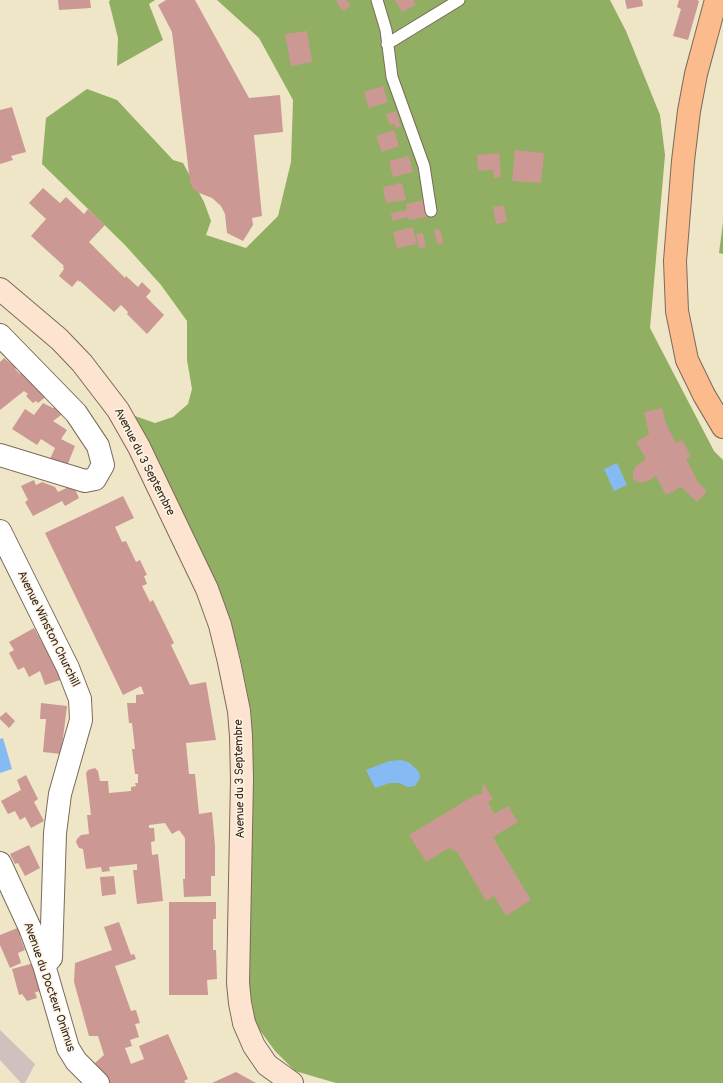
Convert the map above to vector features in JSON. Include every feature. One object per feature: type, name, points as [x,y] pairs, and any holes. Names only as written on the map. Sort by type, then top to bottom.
[{"type":"main road","points":[[716,0],[696,74],[689,111],[674,261],[677,311],[687,360],[704,395],[723,427]]},
{"type":"main road","name":"Avenue du 3 Septembre","points":[[0,289],[59,339],[77,358],[118,410],[139,447],[207,589],[220,625],[229,662],[239,711],[241,736],[242,779],[238,983],[240,1003],[244,1023],[254,1046],[268,1065],[292,1083]]},
{"type":"street","points":[[0,335],[76,413],[98,446],[103,465],[95,479],[84,481],[0,455]]},
{"type":"street","name":"Avenue Winston Churchill","points":[[0,531],[68,668],[80,699],[81,720],[60,794],[55,833],[52,958],[44,965]]},
{"type":"street","name":"Avenue du Docteur Onimus","points":[[0,863],[30,928],[44,965],[68,1048],[76,1061],[98,1083]]},
{"type":"lane","points":[[377,0],[386,30],[392,77],[424,166],[431,211]]},
{"type":"lane","points":[[387,44],[459,0]]},
{"type":"shaded area","points":[[0,1030],[35,1064],[25,1083],[21,1083],[0,1060]]},
{"type":"green space","points":[[110,0],[155,0],[149,4],[163,40],[117,66],[118,38],[109,2]]},
{"type":"green space","points":[[217,0],[610,0],[626,31],[660,115],[665,155],[650,328],[714,451],[723,460],[723,1083],[336,1083],[295,1071],[275,1051],[256,1025],[249,987],[250,841],[253,774],[251,711],[239,652],[213,577],[135,416],[155,423],[173,417],[188,404],[192,389],[187,360],[187,321],[161,285],[125,245],[42,164],[46,118],[87,89],[117,100],[173,160],[183,163],[204,202],[211,221],[206,235],[246,248],[278,216],[291,162],[293,100],[259,38]]},
{"type":"green space","points":[[723,222],[723,254],[719,253]]},
{"type":"water","points":[[617,463],[627,485],[614,491],[604,469]]},
{"type":"water","points":[[3,738],[12,769],[0,773],[0,739]]},
{"type":"water","points":[[401,760],[410,763],[419,772],[420,778],[415,786],[408,787],[399,783],[390,783],[375,788],[366,770],[389,761]]},
{"type":"building","points":[[58,0],[90,0],[91,8],[59,10]]},
{"type":"building","points":[[166,0],[195,0],[249,98],[280,95],[283,132],[254,135],[262,216],[252,218],[253,225],[243,241],[227,233],[225,214],[221,206],[212,198],[197,192],[192,187],[190,182],[172,32],[158,5]]},
{"type":"building","points":[[336,0],[347,0],[351,6],[342,11]]},
{"type":"building","points":[[395,0],[413,0],[416,5],[402,12]]},
{"type":"building","points":[[625,0],[642,0],[643,6],[627,9]]},
{"type":"building","points":[[679,0],[699,1],[688,40],[673,36],[681,9],[677,7]]},
{"type":"building","points":[[307,31],[312,62],[291,66],[285,34]]},
{"type":"building","points":[[383,86],[388,102],[369,108],[364,92]]},
{"type":"building","points":[[12,107],[26,152],[11,156],[13,160],[0,164],[0,110]]},
{"type":"building","points":[[396,111],[401,126],[396,128],[394,124],[390,125],[386,114]]},
{"type":"building","points":[[394,130],[399,146],[382,152],[376,136]]},
{"type":"building","points":[[515,150],[544,153],[541,183],[512,181]]},
{"type":"building","points":[[499,153],[501,177],[494,178],[493,170],[478,171],[477,155]]},
{"type":"building","points":[[409,156],[413,172],[393,177],[389,161]]},
{"type":"building","points":[[402,183],[406,200],[386,203],[383,187]]},
{"type":"building","points":[[43,188],[60,203],[66,197],[84,214],[88,209],[105,225],[89,242],[125,278],[126,276],[138,287],[142,282],[151,291],[146,297],[164,315],[147,334],[127,314],[128,312],[121,305],[114,312],[80,281],[79,282],[78,280],[72,287],[59,276],[64,269],[64,266],[31,236],[46,219],[29,203]]},
{"type":"building","points":[[424,200],[427,217],[409,220],[408,217],[392,221],[391,213],[407,210],[406,204]]},
{"type":"building","points":[[504,205],[507,222],[496,224],[493,207]]},
{"type":"building","points":[[413,227],[417,244],[397,248],[393,232]]},
{"type":"building","points":[[440,229],[443,243],[437,244],[434,230]]},
{"type":"building","points":[[423,233],[426,247],[419,248],[416,234]]},
{"type":"building","points":[[4,358],[16,368],[15,369],[20,374],[23,370],[48,395],[38,403],[36,401],[33,403],[26,396],[28,394],[24,391],[0,410],[0,362]]},
{"type":"building","points":[[43,403],[53,408],[58,406],[64,413],[53,421],[67,430],[61,439],[75,446],[67,466],[50,459],[55,448],[41,439],[37,445],[12,429],[25,409],[34,415]]},
{"type":"building","points":[[662,408],[666,424],[676,443],[682,440],[691,456],[686,459],[698,482],[707,491],[697,502],[681,487],[666,495],[656,476],[646,482],[640,483],[633,478],[633,472],[636,466],[646,459],[636,442],[649,434],[644,412]]},
{"type":"building","points":[[34,480],[36,485],[42,482],[55,487],[58,492],[73,485],[79,498],[65,506],[62,501],[33,516],[25,502],[28,500],[21,486]]},
{"type":"building","points":[[123,496],[134,518],[115,527],[122,542],[126,541],[136,562],[140,560],[147,575],[144,576],[147,584],[142,586],[150,602],[153,600],[174,643],[171,645],[190,685],[206,682],[216,740],[186,743],[189,774],[195,774],[199,814],[212,812],[215,846],[215,876],[211,876],[211,896],[184,897],[183,879],[185,879],[185,838],[179,830],[172,834],[165,823],[149,825],[149,828],[154,828],[155,841],[151,842],[152,855],[158,854],[163,901],[137,904],[133,870],[137,870],[137,864],[109,867],[110,871],[102,872],[101,867],[86,869],[83,849],[79,848],[76,842],[81,835],[89,834],[87,815],[91,815],[86,773],[88,770],[95,768],[98,771],[100,781],[108,781],[109,793],[131,791],[131,787],[136,786],[135,783],[138,783],[138,774],[135,774],[132,749],[135,749],[132,723],[129,723],[127,703],[136,703],[136,695],[144,694],[141,686],[123,695],[45,533]]},
{"type":"building","points":[[34,628],[63,679],[45,685],[40,671],[29,677],[24,667],[18,670],[9,653],[14,650],[9,642]]},
{"type":"building","points":[[41,703],[67,706],[61,754],[43,752],[46,719],[40,719]]},
{"type":"building","points":[[6,712],[15,721],[9,728],[0,719],[0,717]]},
{"type":"building","points":[[26,775],[38,799],[34,802],[44,821],[31,828],[25,817],[20,820],[15,811],[8,814],[1,801],[21,790],[17,780]]},
{"type":"building","points":[[483,783],[493,799],[488,802],[494,814],[508,806],[518,822],[493,837],[531,900],[506,916],[494,896],[486,901],[457,852],[449,848],[426,862],[409,835],[475,795],[482,794]]},
{"type":"building","points":[[29,845],[40,868],[25,876],[18,863],[15,864],[10,854]]},
{"type":"building","points":[[114,876],[116,894],[102,896],[100,877]]},
{"type":"building","points":[[169,902],[216,902],[216,919],[213,919],[213,950],[216,950],[217,979],[207,980],[208,995],[169,995]]},
{"type":"building","points":[[119,922],[131,955],[134,954],[136,959],[115,966],[131,1011],[136,1010],[140,1023],[135,1024],[139,1037],[130,1040],[132,1046],[125,1048],[131,1064],[144,1059],[139,1046],[168,1034],[188,1079],[184,1081],[186,1083],[110,1083],[95,1063],[104,1055],[98,1036],[89,1036],[74,982],[75,963],[112,950],[104,927]]},
{"type":"building","points":[[20,927],[23,935],[20,936],[25,950],[18,953],[21,963],[10,968],[0,945],[0,935]]},
{"type":"building","points":[[34,963],[41,991],[35,992],[37,998],[27,1001],[22,994],[19,995],[12,969]]},
{"type":"building","points":[[236,1072],[256,1083],[212,1083]]}]
